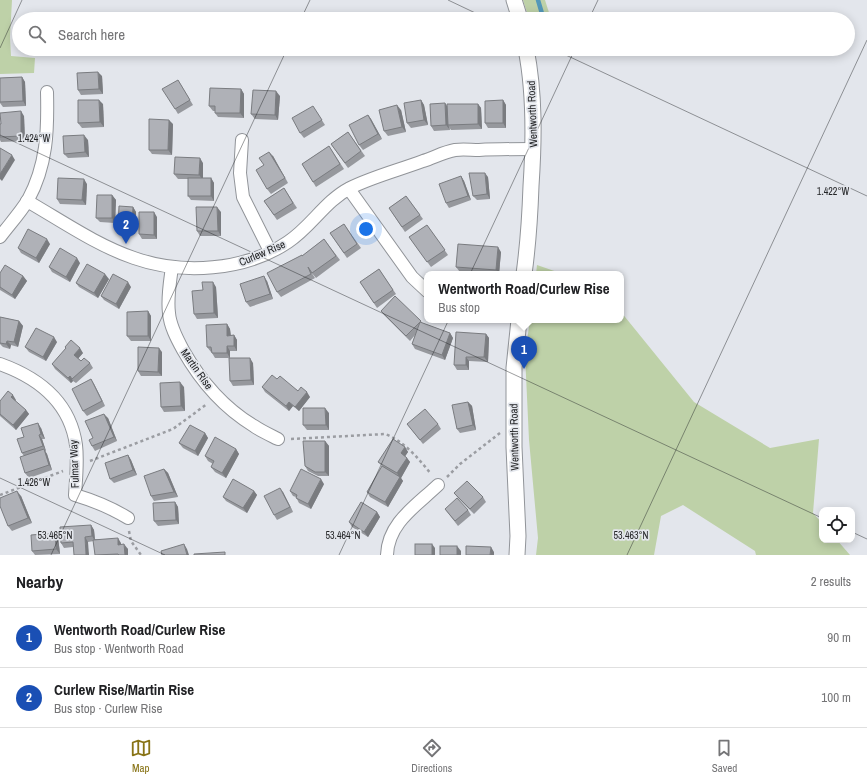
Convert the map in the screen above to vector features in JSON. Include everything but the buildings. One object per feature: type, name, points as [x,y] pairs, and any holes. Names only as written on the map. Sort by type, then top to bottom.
[{"type":"street","points":[[514,0],[518,12]]},
{"type":"street","name":"Wentworth Road","points":[[524,271],[528,242],[534,148],[531,82],[527,56]]},
{"type":"street","points":[[0,237],[27,201],[38,178],[46,152],[48,122],[47,92]]},
{"type":"street","points":[[242,140],[240,173],[243,197],[270,252]]},
{"type":"street","name":"Curlew Rise","points":[[27,201],[84,234],[134,258],[172,267],[193,268],[229,266],[245,262],[287,243],[302,231],[330,202],[349,189],[376,178],[454,150],[534,148]]},
{"type":"street","points":[[349,189],[412,277],[424,288]]},
{"type":"street","name":"Martin Rise","points":[[172,267],[169,314],[178,340],[188,359],[216,396],[253,426],[278,439]]},
{"type":"street","name":"Wentworth Road","points":[[517,555],[518,536],[514,447],[514,368],[519,323]]},
{"type":"street","name":"Fulmar Way","points":[[0,364],[24,374],[40,384],[60,403],[71,424],[76,446],[75,495],[113,508],[128,518]]},
{"type":"street","points":[[387,555],[388,541],[393,529],[438,485]]},
{"type":"path","points":[[0,495],[173,429],[216,396]]},
{"type":"path","points":[[278,439],[385,434],[398,440],[424,466],[436,480],[438,485],[460,464],[514,421]]},
{"type":"path","points":[[128,518],[131,541],[141,555]]},
{"type":"green space","points":[[0,0],[12,0],[10,37],[11,56],[35,58],[34,73],[0,74]]},
{"type":"green space","points":[[523,0],[545,0],[549,12],[527,12]]},
{"type":"green space","points":[[537,265],[554,271],[536,271]]},
{"type":"green space","points":[[624,316],[694,402],[770,448],[819,439],[813,513],[819,520],[819,543],[840,543],[850,555],[756,555],[755,551],[683,505],[661,516],[654,555],[536,555],[538,538],[529,440],[525,354],[530,323],[624,323]]},
{"type":"waterway","points":[[538,0],[542,12]]},
{"type":"place","name":"Curlew Rise/Martin Rise","points":[[126,244]]},
{"type":"place","name":"Wentworth Road/Curlew Rise","points":[[524,369]]}]
